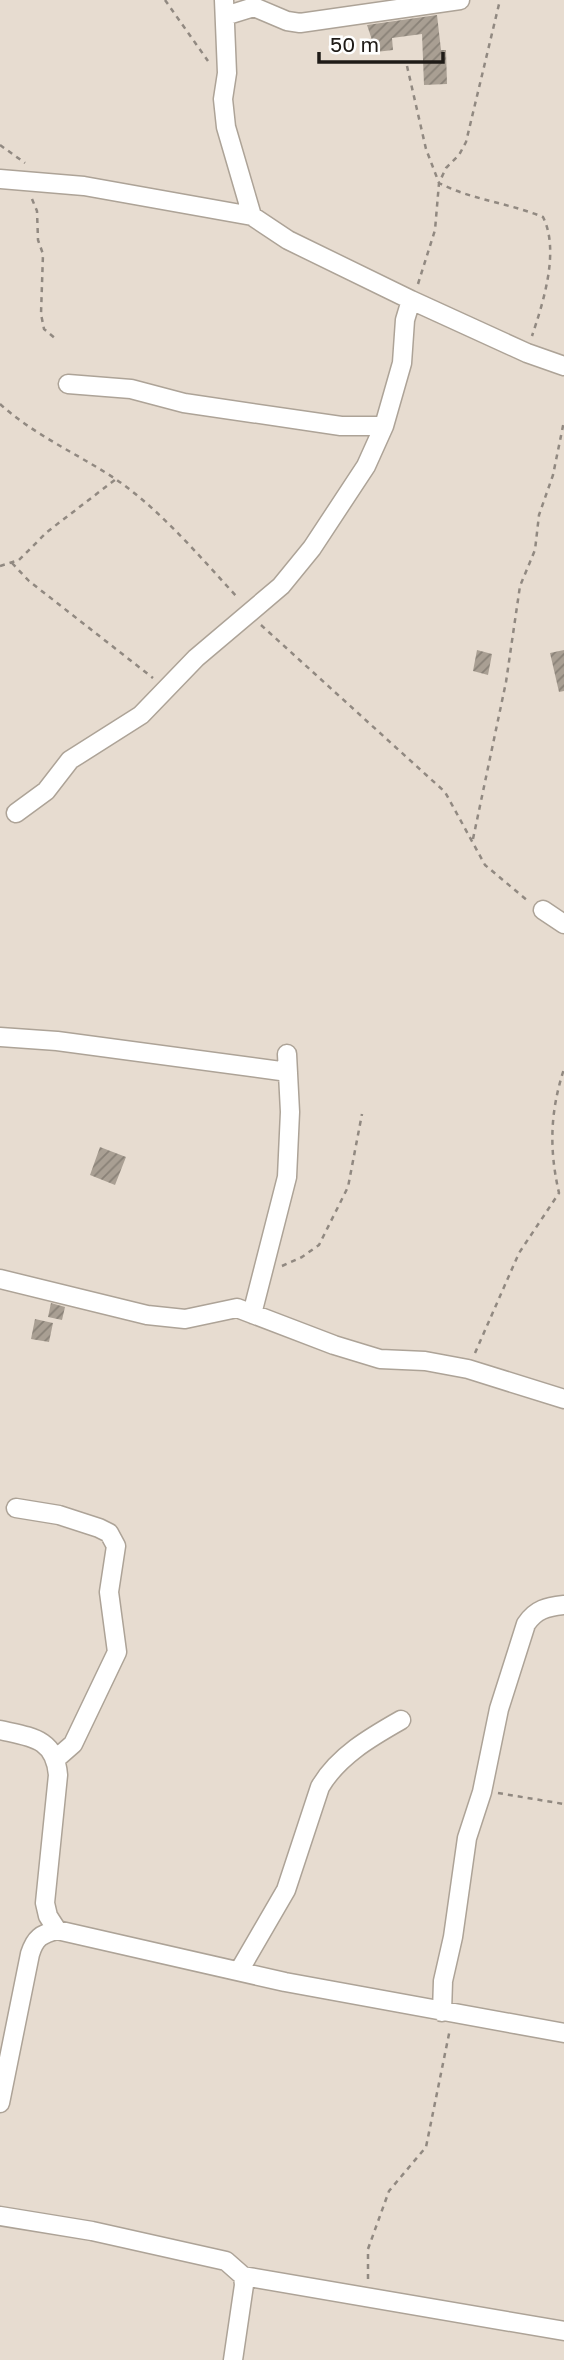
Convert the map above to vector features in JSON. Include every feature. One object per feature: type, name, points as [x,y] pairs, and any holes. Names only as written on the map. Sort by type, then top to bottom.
[{"type":"street","points":[[252,216],[226,127],[223,99],[227,72],[225,8],[254,7],[287,21],[300,23],[460,0]]},
{"type":"street","points":[[7,180],[41,181],[218,208],[252,216],[288,240],[411,300],[527,353],[564,366]]},
{"type":"street","points":[[16,813],[46,791],[70,760],[141,715],[196,658],[252,614],[289,576],[339,511],[366,466],[384,426],[402,363],[405,320],[411,300]]},
{"type":"street","points":[[68,384],[131,389],[184,404],[341,426],[384,426]]},
{"type":"street","points":[[543,910],[564,924]]},
{"type":"street","points":[[0,1037],[57,1041],[288,1072]]},
{"type":"street","points":[[252,1314],[287,1177],[287,1054]]},
{"type":"street","points":[[0,1279],[147,1315],[185,1319],[237,1308],[380,1359],[425,1361],[468,1369],[564,1399]]},
{"type":"street","points":[[16,1508],[59,1515],[99,1528],[109,1533],[116,1546],[108,1592],[117,1653],[73,1744],[57,1758]]},
{"type":"street","points":[[442,2012],[443,1981],[453,1937],[467,1838],[482,1792],[499,1709],[526,1624],[533,1614],[547,1607],[564,1605]]},
{"type":"street","points":[[239,1971],[286,1890],[320,1787],[329,1772],[369,1738],[401,1720]]},
{"type":"street","points":[[0,1730],[42,1742],[53,1750],[57,1758],[58,1775],[45,1903],[48,1916],[57,1930]]},
{"type":"street","points":[[0,2104],[4,2067],[34,1941],[42,1934],[57,1930],[239,1971],[442,2012],[564,2033]]},
{"type":"street","points":[[0,2217],[92,2231],[226,2261],[243,2276],[564,2331]]},
{"type":"street","points":[[233,2360],[243,2300],[243,2276]]},
{"type":"path","points":[[165,0],[211,64]]},
{"type":"path","points":[[411,300],[425,267],[435,230],[439,183],[446,168],[459,155],[466,142],[500,0]]},
{"type":"path","points":[[407,66],[426,149],[439,183],[460,194],[543,217],[548,227],[548,271],[527,353]]},
{"type":"path","points":[[0,145],[27,165],[41,181]]},
{"type":"path","points":[[7,180],[31,197],[37,211],[38,240],[43,254],[41,314],[44,329],[56,339]]},
{"type":"path","points":[[0,404],[19,422],[116,480],[187,542],[267,632],[445,792],[485,864],[525,899],[543,910]]},
{"type":"path","points":[[473,839],[506,682],[520,586],[535,550],[539,515],[554,475],[564,421]]},
{"type":"path","points":[[0,566],[12,563],[116,480]]},
{"type":"path","points":[[12,563],[29,580],[167,689]]},
{"type":"path","points":[[468,1369],[519,1253],[559,1193],[551,1157],[551,1117],[564,1069]]},
{"type":"path","points":[[262,1274],[302,1258],[319,1245],[348,1187],[362,1114]]},
{"type":"path","points":[[482,1792],[530,1796],[564,1804]]},
{"type":"path","points":[[367,2296],[368,2249],[389,2190],[426,2147],[451,2032],[442,2012]]},
{"type":"building","points":[[437,15],[441,50],[446,50],[447,84],[424,85],[422,34],[392,38],[393,50],[376,52],[367,25]]},
{"type":"building","points":[[477,650],[492,654],[488,675],[473,671]]},
{"type":"building","points":[[564,650],[564,691],[559,692],[550,653]]},
{"type":"building","points":[[100,1147],[126,1157],[115,1185],[90,1175]]},
{"type":"building","points":[[51,1303],[65,1307],[62,1320],[48,1317]]},
{"type":"building","points":[[35,1319],[53,1323],[49,1342],[31,1339]]}]
